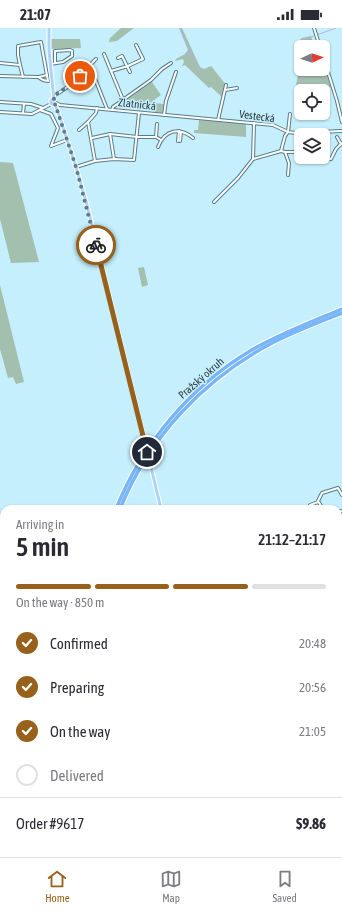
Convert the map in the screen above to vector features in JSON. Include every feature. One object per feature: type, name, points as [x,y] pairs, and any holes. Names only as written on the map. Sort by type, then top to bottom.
[{"type":"highway","name":"Pražský okruh","points":[[118,505],[130,478],[154,441],[179,409],[203,386],[236,361],[262,344],[342,309]]},
{"type":"highway","name":"Pražský okruh","points":[[122,505],[133,479],[156,442],[182,411],[201,392],[228,370],[263,348],[289,335],[342,313]]},
{"type":"main road","points":[[49,28],[50,64],[54,103],[57,108],[79,176],[160,505]]},
{"type":"street","points":[[314,28],[318,40]]},
{"type":"street","points":[[23,77],[18,55],[18,46],[39,42],[42,44],[48,81]]},
{"type":"street","points":[[111,71],[128,66],[143,59],[136,45]]},
{"type":"street","points":[[50,64],[65,62],[72,56],[72,51],[55,51],[55,63]]},
{"type":"street","points":[[104,54],[123,100]]},
{"type":"street","points":[[118,58],[122,56],[130,72]]},
{"type":"street","points":[[54,95],[68,86],[96,59]]},
{"type":"street","points":[[0,63],[20,65]]},
{"type":"street","points":[[112,110],[113,107],[152,80],[162,69],[171,63]]},
{"type":"street","points":[[90,66],[107,109]]},
{"type":"street","points":[[164,115],[166,101],[176,72]]},
{"type":"street","points":[[0,76],[38,77],[47,75]]},
{"type":"street","points":[[330,76],[338,101],[342,122]]},
{"type":"street","points":[[38,77],[43,80],[52,81]]},
{"type":"street","points":[[218,120],[226,85]]},
{"type":"street","points":[[224,90],[237,88]]},
{"type":"street","points":[[0,102],[31,104],[43,108]]},
{"type":"street","points":[[0,112],[32,114],[54,103]]},
{"type":"street","name":"Zlatnická","points":[[54,103],[60,105],[218,120]]},
{"type":"street","points":[[23,114],[24,104]]},
{"type":"street","points":[[57,108],[60,105]]},
{"type":"street","points":[[79,130],[96,113],[97,108]]},
{"type":"street","points":[[40,110],[51,114],[58,128],[51,146],[67,140]]},
{"type":"street","points":[[76,167],[95,161],[114,159],[134,160],[139,113]]},
{"type":"street","points":[[281,151],[282,142],[288,132],[290,114]]},
{"type":"street","name":"Vestecká","points":[[218,120],[273,125],[288,132],[296,133],[342,131]]},
{"type":"street","points":[[88,122],[95,161]]},
{"type":"street","points":[[253,159],[254,123]]},
{"type":"street","points":[[156,137],[157,124]]},
{"type":"street","points":[[179,141],[180,131]]},
{"type":"street","points":[[158,147],[161,140],[169,133],[180,131],[193,138]]},
{"type":"street","points":[[92,138],[110,134],[137,137],[156,137],[161,140]]},
{"type":"street","points":[[110,134],[114,159]]},
{"type":"street","points":[[330,159],[336,149],[342,143],[337,136]]},
{"type":"street","points":[[214,202],[238,178],[253,159],[281,151],[294,152]]},
{"type":"street","points":[[285,152],[289,163],[288,175]]},
{"type":"street","points":[[321,505],[318,499],[324,492],[338,488],[342,495]]},
{"type":"street","points":[[310,505],[319,502]]},
{"type":"green space","points":[[121,28],[134,28],[117,41],[109,42],[110,38]]},
{"type":"green space","points":[[179,28],[182,28],[200,67],[204,69],[211,66],[226,85],[222,97],[211,87],[209,88],[185,65],[182,66],[184,62],[183,59],[175,61],[188,50]]},
{"type":"green space","points":[[311,36],[312,40],[300,40]]},
{"type":"green space","points":[[50,39],[80,39],[81,48],[50,49]]},
{"type":"green space","points":[[327,76],[330,84],[297,84],[298,77]]},
{"type":"green space","points":[[152,82],[161,95],[139,111],[132,101],[126,104],[124,102]]},
{"type":"green space","points":[[153,103],[164,104],[163,113],[153,112]]},
{"type":"green space","points":[[199,120],[246,123],[246,137],[194,133],[194,130],[198,130]]},
{"type":"green space","points":[[0,162],[13,163],[39,262],[11,263],[0,219]]},
{"type":"green space","points":[[144,267],[148,285],[142,287],[138,268]]},
{"type":"green space","points":[[0,285],[24,382],[16,384],[13,377],[8,378],[0,349]]},
{"type":"waterway","points":[[180,28],[193,60],[201,72]]},
{"type":"waterway","points":[[303,40],[336,28]]},
{"type":"waterway","points":[[185,58],[189,52]]},
{"type":"waterway","points":[[302,76],[302,84]]},
{"type":"way so far","points":[[80,76],[54,95],[54,100],[56,101],[55,104],[76,167],[87,205],[96,245]]},
{"type":"route","points":[[96,245],[147,452]]}]
